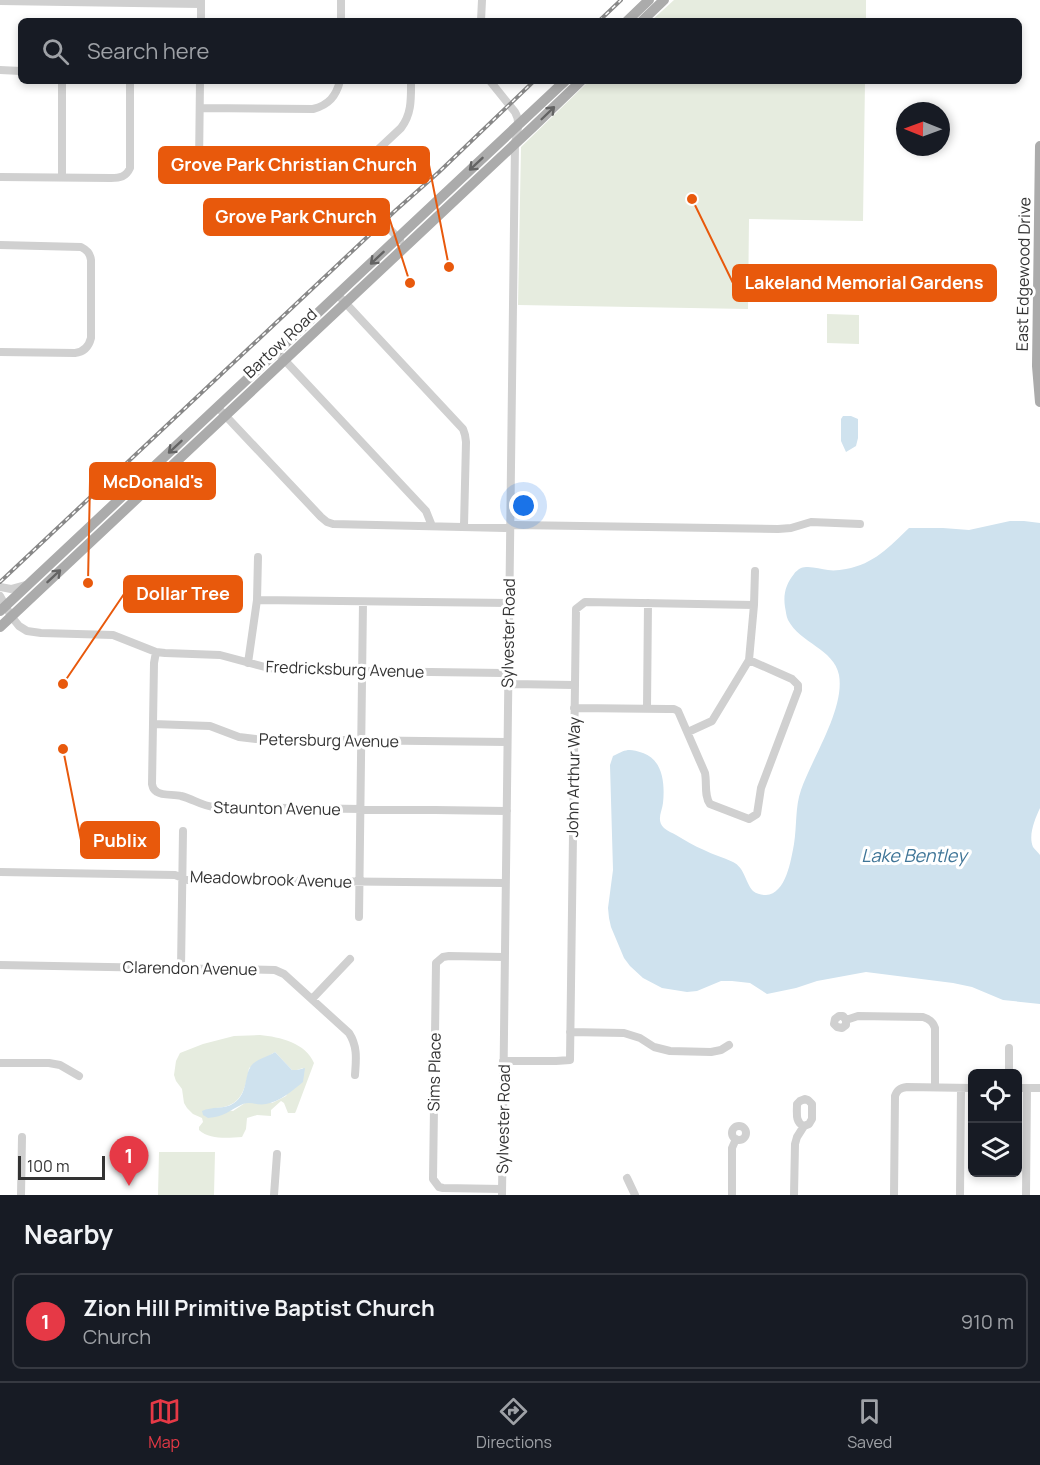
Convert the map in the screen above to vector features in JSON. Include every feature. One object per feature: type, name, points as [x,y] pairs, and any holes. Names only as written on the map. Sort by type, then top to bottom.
[{"type":"main road","points":[[630,18],[649,0]]},
{"type":"main road","points":[[645,18],[664,0]]},
{"type":"main road","name":"Bartow Road","points":[[2,604],[29,584],[222,411],[402,242],[562,84]]},
{"type":"main road","name":"Bartow Road","points":[[402,242],[515,144],[578,84]]},
{"type":"main road","name":"East Edgewood Drive","points":[[1040,147],[1037,366],[1040,402]]},
{"type":"main road","name":"Bartow Road","points":[[0,627],[222,411]]},
{"type":"street","points":[[341,18],[342,0]]},
{"type":"street","points":[[482,0],[482,18]]},
{"type":"street","points":[[0,1],[201,2],[201,18]]},
{"type":"street","points":[[0,70],[18,71]]},
{"type":"street","points":[[62,84],[62,177]]},
{"type":"street","points":[[0,177],[119,178],[128,172],[130,168],[130,84]]},
{"type":"street","points":[[201,84],[200,165],[201,172],[205,176],[210,178],[332,179],[353,173],[401,128],[406,121],[411,104],[411,84]]},
{"type":"street","points":[[200,108],[314,109],[332,100],[338,92],[339,84]]},
{"type":"street","points":[[492,84],[515,112],[519,124]]},
{"type":"street","name":"Sylvester Road","points":[[502,1192],[515,144],[519,124]]},
{"type":"street","points":[[373,220],[384,223],[402,242]]},
{"type":"street","points":[[0,245],[76,246],[86,250],[91,260],[91,338],[86,348],[75,353],[0,352]]},
{"type":"street","points":[[342,299],[463,429],[466,442],[464,526]]},
{"type":"street","points":[[281,356],[426,511],[432,526]]},
{"type":"street","points":[[222,411],[327,522],[333,524],[505,528],[515,525],[778,529],[811,522],[860,524]]},
{"type":"street","points":[[248,663],[257,600],[258,557]]},
{"type":"street","points":[[688,732],[712,721],[749,660],[755,571]]},
{"type":"street","points":[[0,587],[11,589],[29,584]]},
{"type":"street","points":[[257,600],[509,603]]},
{"type":"street","points":[[359,917],[363,602]]},
{"type":"street","name":"John Arthur Way","points":[[503,1061],[570,1060],[576,609],[585,602],[754,604]]},
{"type":"street","points":[[647,708],[648,603]]},
{"type":"street","points":[[2,604],[11,616]]},
{"type":"street","name":"Fredricksburg Avenue","points":[[11,616],[19,626],[27,631],[113,635],[156,652],[210,654],[269,669],[503,673],[512,684],[574,685]]},
{"type":"street","name":"Staunton Avenue","points":[[156,652],[152,784],[154,789],[162,794],[184,796],[202,805],[214,807],[507,811]]},
{"type":"street","points":[[574,708],[647,708],[678,711],[705,773],[707,800],[710,804],[749,819],[758,809],[760,788],[798,686],[792,679],[749,660]]},
{"type":"street","name":"Petersburg Avenue","points":[[153,724],[201,724],[247,738],[507,742]]},
{"type":"street","points":[[181,968],[183,831]]},
{"type":"street","name":"Meadowbrook Avenue","points":[[0,872],[174,875],[188,880],[506,883]]},
{"type":"street","name":"Sims Place","points":[[502,1192],[443,1188],[432,1179],[436,963],[443,957],[449,956],[504,957]]},
{"type":"street","points":[[312,999],[350,959]]},
{"type":"street","name":"Clarendon Avenue","points":[[0,965],[274,970],[284,974],[349,1033],[356,1050],[355,1076]]},
{"type":"street","points":[[846,1020],[858,1016],[929,1019],[934,1023],[936,1033],[935,1087]]},
{"type":"street","points":[[570,1032],[614,1032],[633,1035],[654,1047],[670,1051],[711,1052],[729,1045]]},
{"type":"street","points":[[1009,1069],[1010,1048]]},
{"type":"street","points":[[0,1063],[50,1063],[60,1065],[79,1076]]},
{"type":"street","points":[[894,1195],[896,1093],[901,1088],[968,1088]]},
{"type":"street","points":[[960,1195],[961,1088]]},
{"type":"street","points":[[1026,1195],[1022,1088],[1040,1088]]},
{"type":"street","points":[[794,1195],[796,1137],[804,1126]]},
{"type":"street","points":[[21,1195],[22,1137]]},
{"type":"street","points":[[732,1195],[732,1148],[736,1139]]},
{"type":"street","points":[[274,1195],[276,1154]]},
{"type":"street","points":[[627,1178],[635,1195]]},
{"type":"shaded area","points":[[674,0],[866,0],[866,18],[654,18]]},
{"type":"shaded area","points":[[586,84],[865,84],[863,221],[749,219],[748,309],[518,305],[521,147]]},
{"type":"shaded area","points":[[827,314],[859,315],[859,344],[827,343]]},
{"type":"shaded area","points":[[260,1035],[284,1039],[305,1050],[314,1063],[295,1113],[288,1113],[281,1101],[271,1110],[271,1116],[257,1115],[247,1118],[246,1129],[242,1137],[214,1137],[199,1130],[203,1122],[202,1118],[193,1114],[184,1103],[182,1089],[174,1075],[176,1061],[180,1053],[234,1036]],"holes":[[[275,1052],[292,1070],[303,1068],[286,1096],[272,1103],[245,1103],[233,1111],[215,1108],[231,1105],[236,1101],[246,1084],[249,1068]]]},
{"type":"shaded area","points":[[159,1152],[215,1152],[214,1195],[158,1195]]},
{"type":"water","points":[[843,416],[858,419],[856,446],[846,452],[841,441]]},
{"type":"water","name":"Lake Bentley","points":[[1010,521],[1040,523],[1040,808],[1031,837],[1033,847],[1040,855],[1040,1004],[1003,1000],[972,987],[953,983],[866,972],[817,981],[767,994],[750,983],[721,981],[697,991],[687,992],[662,988],[643,978],[624,958],[609,918],[608,908],[613,870],[610,765],[613,756],[631,750],[650,756],[659,767],[663,781],[660,819],[664,828],[697,847],[737,865],[755,892],[764,895],[773,893],[783,883],[789,867],[799,796],[833,718],[840,688],[839,675],[831,659],[800,635],[788,620],[784,598],[791,578],[804,567],[837,570],[856,567],[880,554],[909,528],[969,530]]},
{"type":"water","points":[[275,1052],[292,1070],[305,1068],[303,1082],[271,1103],[246,1103],[223,1115],[208,1118],[203,1115],[202,1111],[234,1103],[242,1095],[251,1066]]},
{"type":"railway","points":[[602,18],[621,0]]},
{"type":"railway","points":[[0,582],[531,84]]},
{"type":"place","name":"Lakeland Memorial Gardens","points":[[692,199]]},
{"type":"place","name":"Grove Park Christian Church","points":[[449,267]]},
{"type":"place","name":"Grove Park Church","points":[[410,283]]},
{"type":"place","name":"McDonald's","points":[[88,583]]},
{"type":"place","name":"Dollar Tree","points":[[63,684]]},
{"type":"place","name":"Publix","points":[[63,749]]},
{"type":"place","name":"Zion Hill Primitive Baptist Church","points":[[129,1186]]}]
